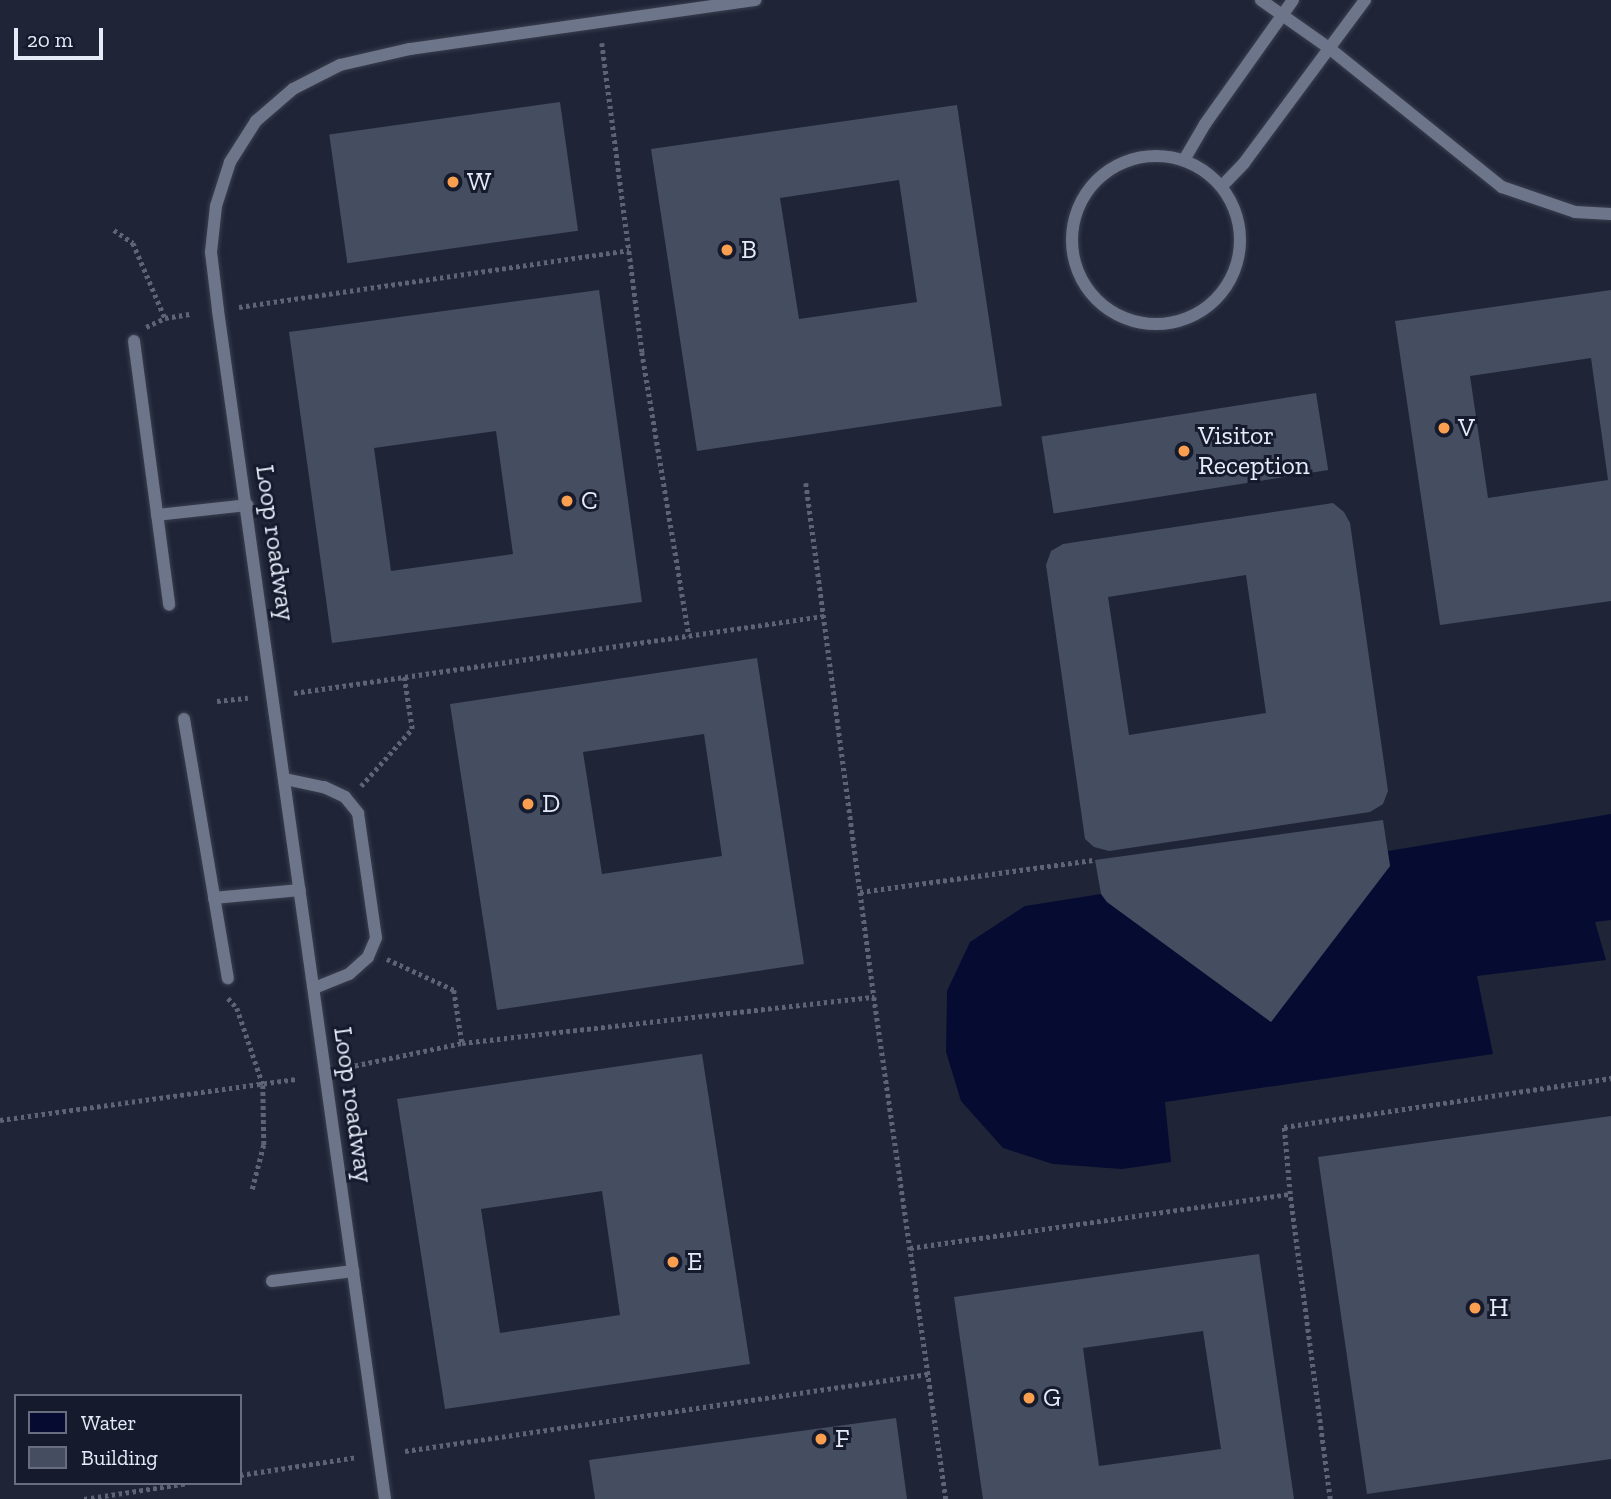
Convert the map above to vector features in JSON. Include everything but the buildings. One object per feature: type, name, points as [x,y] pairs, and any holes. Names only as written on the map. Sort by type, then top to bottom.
[{"type":"lane","name":"Loop roadway","points":[[385,1499],[211,253],[216,206],[230,162],[256,121],[293,89],[341,65],[410,48],[757,0]]},
{"type":"lane","points":[[1261,0],[1329,48],[1502,187],[1574,212],[1611,214]]},
{"type":"lane","points":[[1184,160],[1205,124],[1293,0]]},
{"type":"lane","points":[[1222,186],[1244,163],[1365,0]]},
{"type":"lane","points":[[1156,155],[1184,160],[1205,170],[1222,186],[1236,211],[1242,239],[1237,267],[1224,292],[1194,315],[1177,322],[1148,325],[1120,317],[1097,301],[1080,278],[1072,250],[1073,222],[1084,195],[1103,174],[1128,160],[1156,155]]},
{"type":"lane","points":[[134,341],[169,604]]},
{"type":"lane","points":[[157,516],[247,505]]},
{"type":"lane","points":[[184,719],[214,898],[224,983]]},
{"type":"lane","points":[[285,779],[324,788],[348,800],[358,813],[376,938],[370,950],[349,974],[314,988]]},
{"type":"lane","points":[[214,898],[300,890]]},
{"type":"lane","points":[[272,1281],[354,1271]]},
{"type":"path","points":[[602,43],[642,352],[689,636]]},
{"type":"path","points":[[114,230],[133,243],[165,318],[190,314]]},
{"type":"path","points":[[239,307],[629,250]]},
{"type":"path","points":[[806,483],[874,998],[946,1499]]},
{"type":"path","points":[[294,693],[824,616]]},
{"type":"path","points":[[348,800],[412,729],[404,677]]},
{"type":"path","points":[[217,701],[248,698]]},
{"type":"path","points":[[860,892],[1095,860]]},
{"type":"path","points":[[370,950],[454,990],[462,1043]]},
{"type":"path","points":[[224,983],[237,1009],[263,1085],[264,1145],[252,1191]]},
{"type":"path","points":[[348,1067],[462,1043],[874,998]]},
{"type":"path","points":[[1330,1499],[1290,1194],[1284,1128],[1611,1078]]},
{"type":"path","points":[[0,1119],[296,1079]]},
{"type":"path","points":[[910,1248],[1290,1194]]},
{"type":"path","points":[[405,1451],[928,1374]]},
{"type":"path","points":[[242,1475],[358,1457]]},
{"type":"path","points":[[84,1499],[175,1485]]},
{"type":"water","points":[[1611,814],[1611,920],[1595,922],[1606,960],[1477,976],[1493,1054],[1165,1102],[1171,1162],[1122,1169],[1053,1164],[1003,1148],[961,1101],[946,1052],[947,991],[970,942],[1025,906],[1101,894],[1107,902],[1271,1022],[1390,866],[1388,851]]},
{"type":"place","name":"W","points":[[453,182]]},
{"type":"place","name":"B","points":[[727,250]]},
{"type":"place","name":"V","points":[[1444,428]]},
{"type":"place","name":"Visitor Reception","points":[[1184,451]]},
{"type":"place","name":"C","points":[[567,501]]},
{"type":"place","name":"D","points":[[528,804]]},
{"type":"place","name":"E","points":[[673,1262]]},
{"type":"place","name":"H","points":[[1475,1308]]},
{"type":"place","name":"G","points":[[1029,1398]]},
{"type":"place","name":"F","points":[[821,1439]]}]
